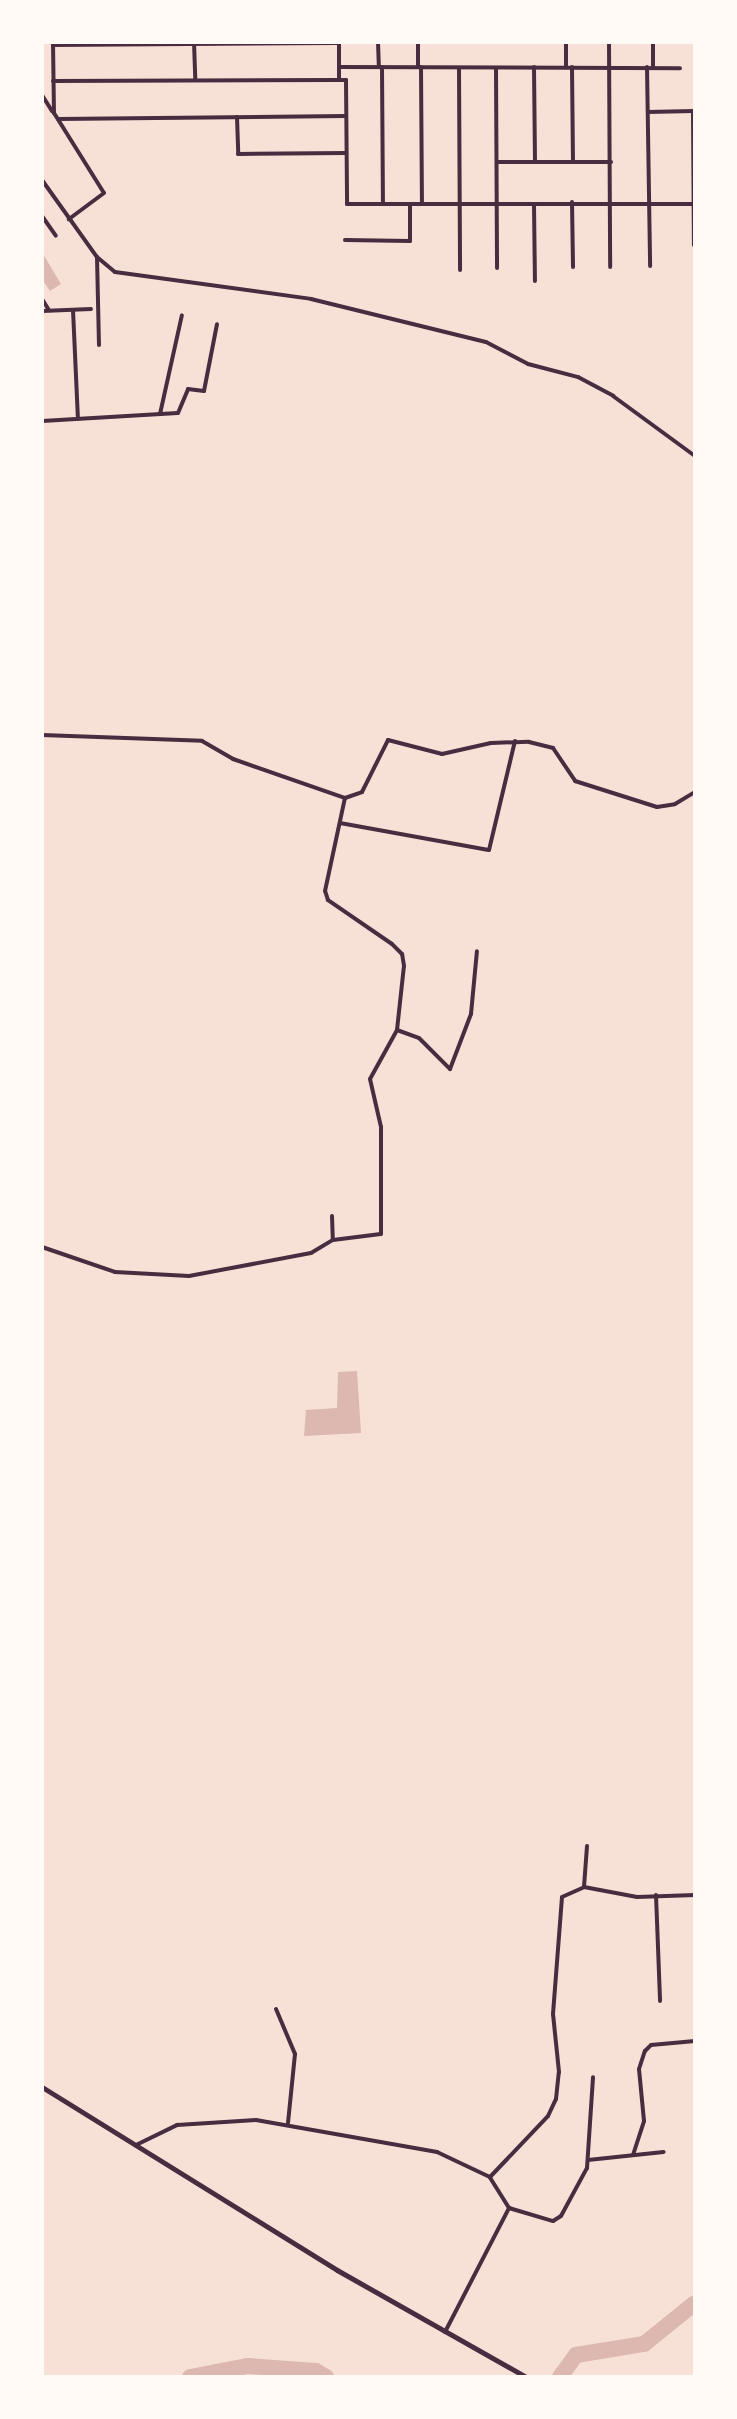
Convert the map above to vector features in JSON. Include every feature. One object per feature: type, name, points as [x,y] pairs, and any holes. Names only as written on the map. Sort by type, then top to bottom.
[{"type":"street","points":[[194,42],[195,80]]},
{"type":"street","points":[[378,42],[383,204]]},
{"type":"street","points":[[418,42],[422,204]]},
{"type":"street","points":[[566,42],[573,162]]},
{"type":"street","points":[[609,42],[610,267]]},
{"type":"street","points":[[650,266],[648,112],[653,42]]},
{"type":"street","points":[[54,113],[53,44],[339,43],[339,80]]},
{"type":"street","points":[[339,67],[680,68]]},
{"type":"street","points":[[534,67],[535,162]]},
{"type":"street","points":[[459,68],[460,270]]},
{"type":"street","points":[[496,68],[497,268]]},
{"type":"street","points":[[53,81],[346,80],[347,204],[694,204]]},
{"type":"street","points":[[42,95],[104,193],[69,219]]},
{"type":"street","points":[[648,112],[694,111],[694,245]]},
{"type":"street","points":[[58,119],[346,116]]},
{"type":"street","points":[[237,117],[238,154],[346,153]]},
{"type":"street","points":[[497,162],[611,162]]},
{"type":"street","points":[[42,180],[97,257],[123,275],[311,299],[486,342],[528,364],[578,377],[613,396],[695,456]]},
{"type":"street","points":[[572,202],[573,267]]},
{"type":"street","points":[[534,203],[535,281]]},
{"type":"street","points":[[345,240],[410,241],[410,204]]},
{"type":"street","points":[[42,216],[56,236]]},
{"type":"street","points":[[97,257],[99,345]]},
{"type":"street","points":[[42,299],[49,311]]},
{"type":"street","points":[[42,311],[91,309]]},
{"type":"street","points":[[73,310],[78,419]]},
{"type":"street","points":[[160,414],[182,315]]},
{"type":"street","points":[[42,421],[178,413],[188,389],[204,391],[217,324]]},
{"type":"street","points":[[42,735],[202,741],[233,759],[345,798],[362,792],[388,740],[442,754],[515,741],[553,748],[575,781],[657,807],[675,804],[695,792]]},
{"type":"street","points":[[340,823],[489,850],[515,741]]},
{"type":"street","points":[[42,1247],[115,1272],[160,1277],[237,1270],[311,1253],[333,1240],[381,1234],[381,1127],[370,1079],[397,1030],[402,954],[335,907],[325,891],[345,798]]},
{"type":"street","points":[[397,1030],[419,1038],[450,1069],[471,1014],[477,951]]},
{"type":"street","points":[[332,1216],[333,1240]]},
{"type":"street","points":[[584,1887],[587,1846]]},
{"type":"street","points":[[490,2177],[548,2116],[556,2099],[559,2072],[553,2014],[560,1902],[584,1887],[637,1897],[695,1895]]},
{"type":"street","points":[[656,1895],[660,2001]]},
{"type":"street","points":[[276,2009],[295,2054],[288,2123]]},
{"type":"street","points":[[633,2155],[644,2121],[639,2069],[645,2051],[651,2045],[695,2041]]},
{"type":"street","points":[[136,2145],[177,2125],[218,2120],[288,2123],[437,2152],[490,2177],[509,2208],[553,2221],[561,2216],[588,2160],[593,2077]]},
{"type":"street","points":[[42,2087],[445,2332],[526,2377]]},
{"type":"street","points":[[588,2160],[664,2152]]},
{"type":"street","points":[[445,2332],[509,2208]]},
{"type":"shaded area","points":[[43,254],[61,284],[50,291],[42,279]]},
{"type":"shaded area","points":[[357,1371],[361,1433],[304,1436],[306,1410],[337,1408],[338,1372]]},
{"type":"waterway","points":[[560,2377],[576,2355],[644,2344],[695,2303]]},
{"type":"waterway","points":[[190,2377],[247,2366],[316,2371],[326,2377]]}]
